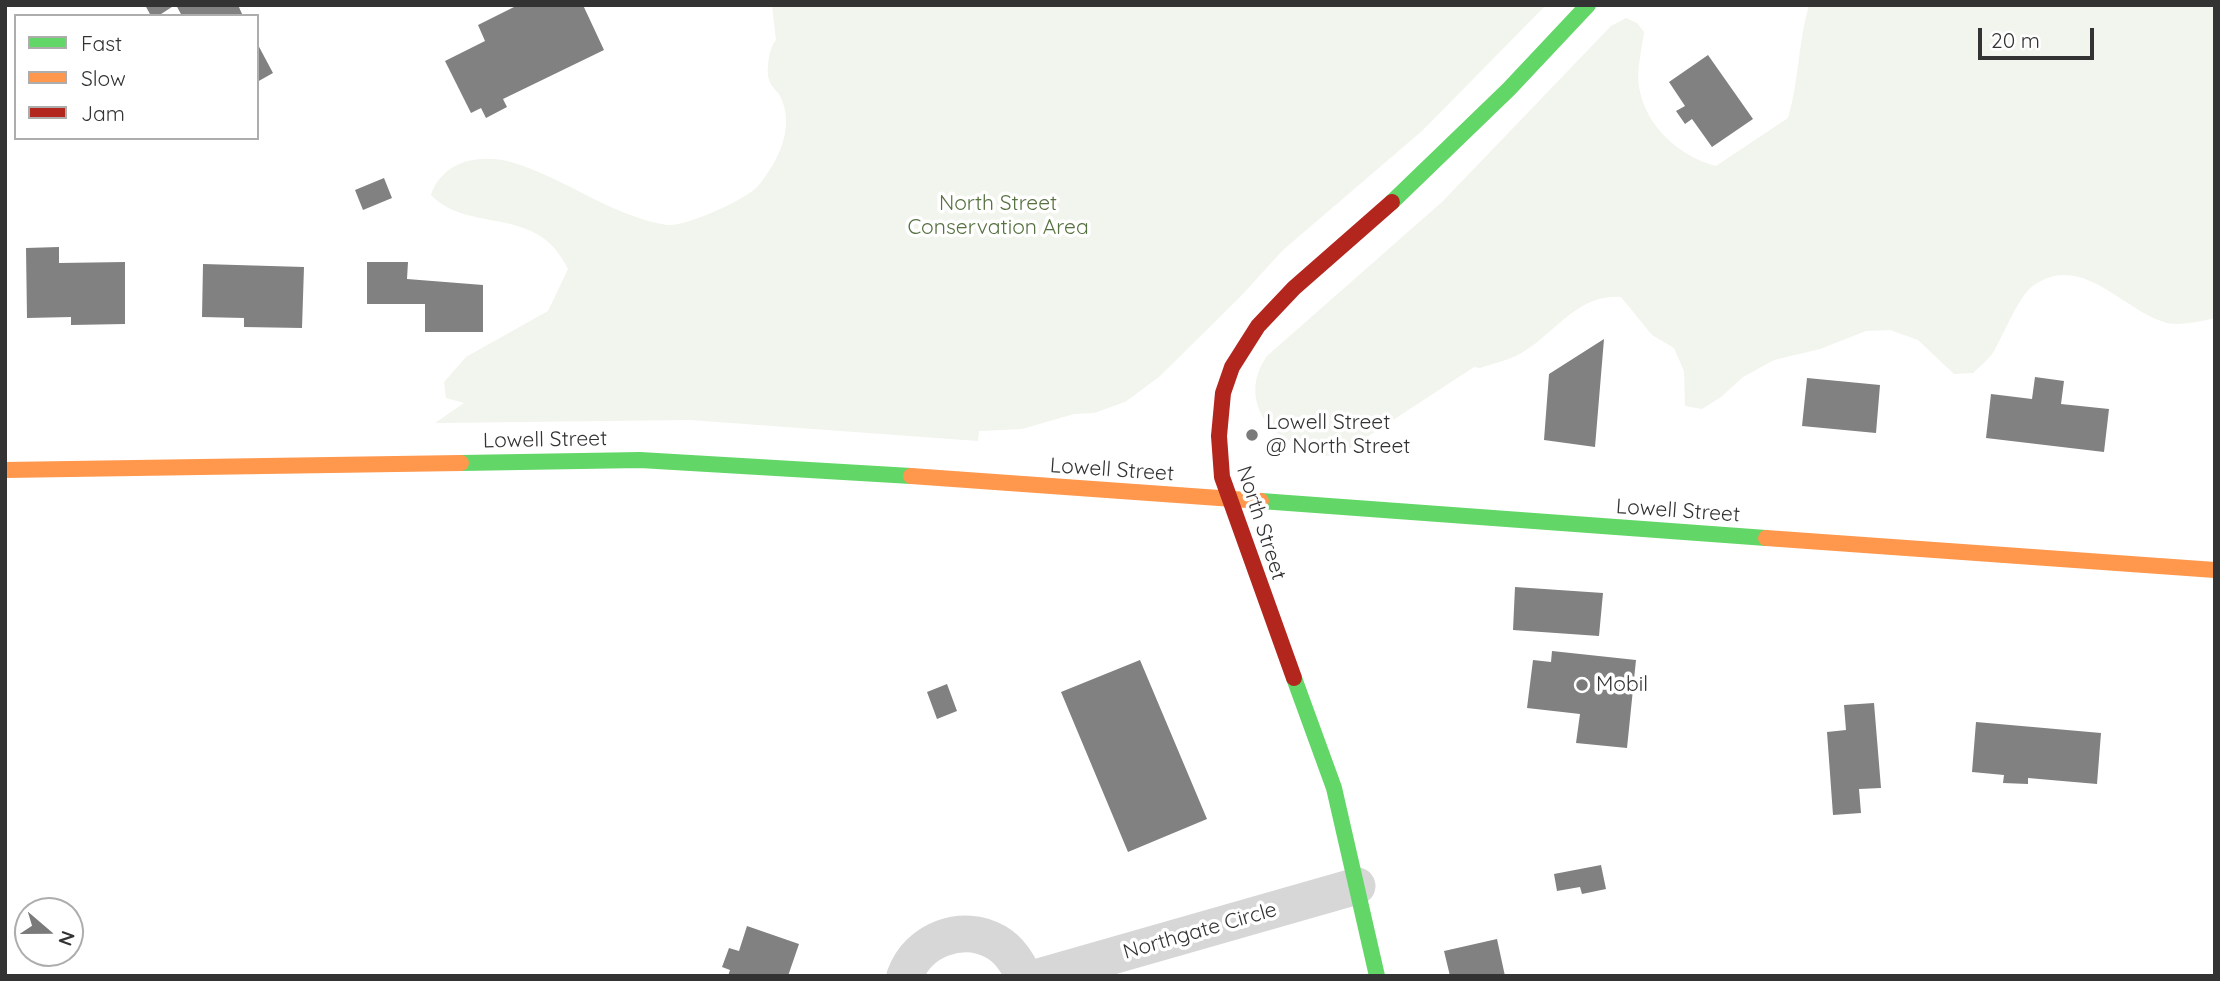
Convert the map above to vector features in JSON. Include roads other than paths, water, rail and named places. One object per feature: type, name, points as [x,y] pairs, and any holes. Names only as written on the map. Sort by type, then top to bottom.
[{"type":"main road","name":"North Street","points":[[1377,976],[1329,770],[1229,501],[1219,458],[1219,433],[1225,387],[1241,351],[1283,301],[1461,136],[1588,5]]},
{"type":"main road","name":"Lowell Street","points":[[5,470],[640,460],[885,474],[1229,501],[2215,570]]},
{"type":"street","name":"Northgate Circle","points":[[1042,976],[1357,886]]},
{"type":"street","points":[[905,976],[920,951],[938,939],[958,933],[978,935],[997,943],[1013,957],[1024,976]]},
{"type":"place","name":"Lowell Street @ North Street","points":[[1252,435]]},
{"type":"place","name":"Mobil","points":[[1582,685]]},
{"type":"park label","name":"North Street Conservation Area","points":[[998,216]]}]
